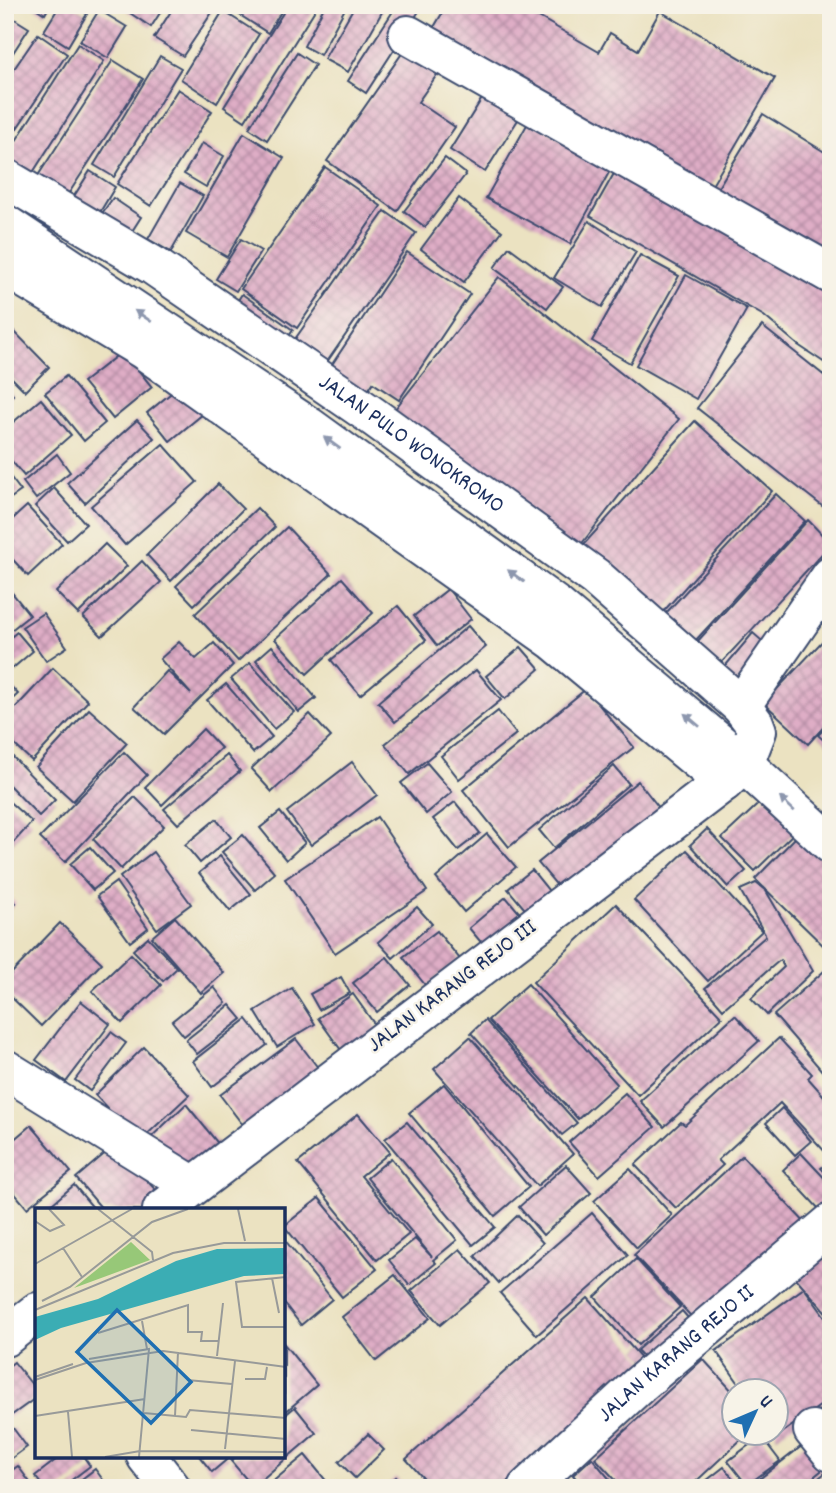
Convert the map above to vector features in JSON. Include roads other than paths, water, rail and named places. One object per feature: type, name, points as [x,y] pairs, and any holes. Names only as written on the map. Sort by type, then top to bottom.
[{"type":"street","points":[[408,35],[831,274]]},
{"type":"street","name":"JALAN PULO WONOKROMO","points":[[5,178],[154,266],[371,415],[595,578],[741,706],[754,723],[757,731],[734,773]]},
{"type":"street","name":"JALAN PULO WONOKROMO","points":[[5,224],[308,426],[558,607],[734,773]]},
{"type":"street","name":"JALAN PULO WONOKROMO","points":[[5,267],[144,350],[542,632],[831,844]]},
{"type":"street","points":[[741,706],[831,576]]},
{"type":"street","name":"JALAN KARANG REJO III","points":[[163,1208],[734,773]]},
{"type":"street","points":[[5,1069],[192,1185]]},
{"type":"street","name":"JALAN KARANG REJO II","points":[[527,1488],[640,1384],[831,1223]]},
{"type":"street","points":[[148,1458],[171,1488]]}]
